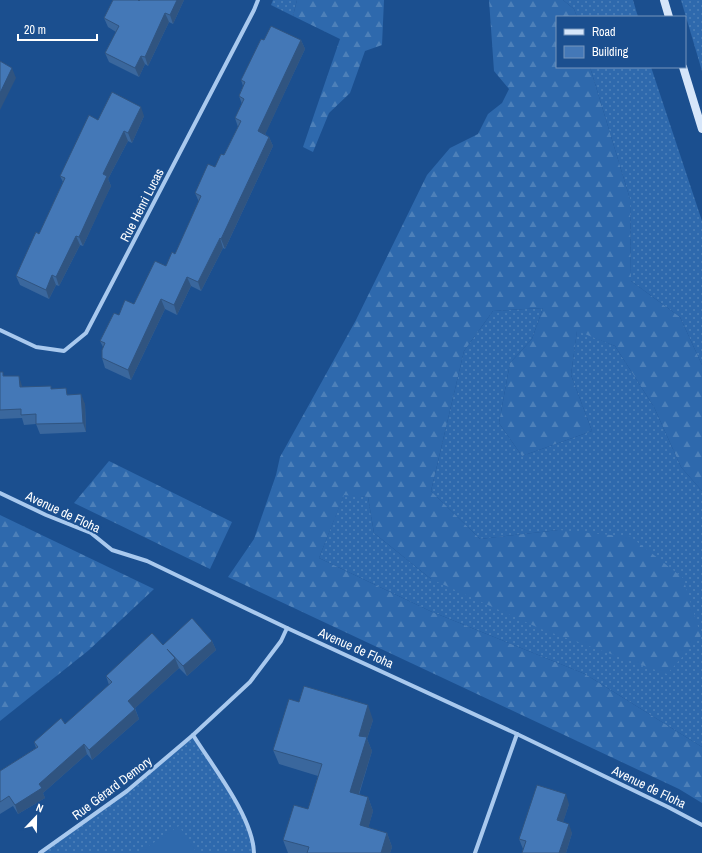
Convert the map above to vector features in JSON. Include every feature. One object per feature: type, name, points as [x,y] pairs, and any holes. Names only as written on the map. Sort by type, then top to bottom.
[{"type":"main road","points":[[664,0],[669,16]]},
{"type":"main road","points":[[683,68],[702,129]]},
{"type":"street","name":"Rue Henri Lucas","points":[[0,330],[36,347],[64,351],[86,333],[258,0]]},
{"type":"street","name":"Avenue de Floha","points":[[0,493],[46,515],[91,533],[112,550],[147,561],[287,628],[517,734],[702,825]]},
{"type":"street","name":"Rue Gérard Demory","points":[[40,853],[127,791],[193,735],[250,682],[281,641],[287,628]]},
{"type":"street","points":[[475,853],[517,734]]},
{"type":"street","points":[[193,735],[246,818],[254,840],[254,853]]},
{"type":"green space","points":[[273,0],[297,0],[293,16],[271,5]]},
{"type":"green space","points":[[297,0],[384,0],[382,45],[365,51],[350,93],[329,113],[313,152],[303,147],[340,39],[293,16]]},
{"type":"green space","points":[[489,0],[563,0],[574,9],[577,16],[556,16],[556,68],[590,68],[630,199],[631,281],[680,317],[702,365],[702,491],[681,467],[654,407],[615,346],[577,331],[571,375],[592,431],[522,456],[499,423],[510,363],[532,339],[543,308],[493,311],[464,351],[431,491],[480,539],[559,530],[631,537],[683,578],[701,636],[667,674],[541,629],[431,579],[374,533],[368,497],[344,495],[319,558],[430,611],[585,674],[702,747],[702,803],[679,789],[228,577],[254,539],[276,475],[280,457],[356,320],[427,175],[450,148],[478,134],[488,114],[502,103],[509,89],[494,71]]},
{"type":"green space","points":[[563,0],[633,0],[638,16],[577,16],[574,9]]},
{"type":"green space","points":[[681,0],[702,0],[702,71],[686,16]]},
{"type":"green space","points":[[590,68],[651,68],[702,221],[702,365],[680,317],[631,281],[630,199]]},
{"type":"green space","points":[[543,308],[532,339],[510,363],[499,423],[522,456],[592,431],[571,375],[577,330],[615,346],[654,407],[681,467],[702,491],[702,747],[585,674],[430,611],[319,558],[344,494],[368,497],[374,533],[431,579],[559,530],[480,539],[431,491],[464,351],[493,311]]},
{"type":"green space","points":[[109,461],[232,522],[210,569],[74,503]]},
{"type":"green space","points":[[0,515],[154,589],[89,650],[0,721]]},
{"type":"green space","points":[[193,735],[246,818],[254,853],[40,853],[127,791]]},
{"type":"green space","points":[[179,826],[197,853],[138,853]]},
{"type":"building","points":[[113,0],[177,0],[170,15],[165,13],[145,57],[141,56],[135,68],[105,53],[119,26],[104,18]]},
{"type":"building","points":[[271,26],[301,40],[258,131],[269,137],[221,239],[220,238],[198,282],[187,277],[174,305],[161,299],[128,370],[102,358],[102,350],[105,343],[100,341],[114,313],[119,315],[125,300],[134,304],[155,261],[166,266],[172,252],[175,254],[201,196],[195,193],[208,164],[215,167],[221,154],[224,155],[241,121],[235,118],[244,99],[239,96],[245,82],[241,80],[261,39],[264,40]]},
{"type":"building","points":[[0,61],[12,68],[0,93]]},
{"type":"building","points":[[112,92],[141,107],[128,133],[124,131],[103,174],[107,176],[79,237],[76,236],[56,277],[52,275],[46,290],[16,276],[36,232],[39,234],[65,178],[60,176],[89,115],[98,120]]},
{"type":"building","points":[[0,372],[3,372],[3,376],[19,376],[20,387],[51,386],[51,389],[66,388],[67,395],[81,394],[83,423],[36,424],[36,414],[21,415],[21,409],[0,410]]},
{"type":"building","points":[[192,618],[212,641],[183,666],[167,649],[175,658],[128,701],[135,709],[89,750],[84,744],[39,784],[42,788],[15,805],[9,796],[0,802],[0,771],[38,747],[34,742],[61,718],[65,724],[112,682],[106,676],[152,633],[163,645]]},
{"type":"building","points":[[304,686],[368,705],[359,736],[367,737],[350,792],[368,797],[360,825],[387,833],[381,853],[307,853],[309,847],[283,840],[294,805],[308,809],[322,764],[273,750],[289,699],[299,702]]},
{"type":"building","points":[[537,785],[566,794],[557,820],[569,824],[559,853],[522,853],[526,841],[519,839]]}]
